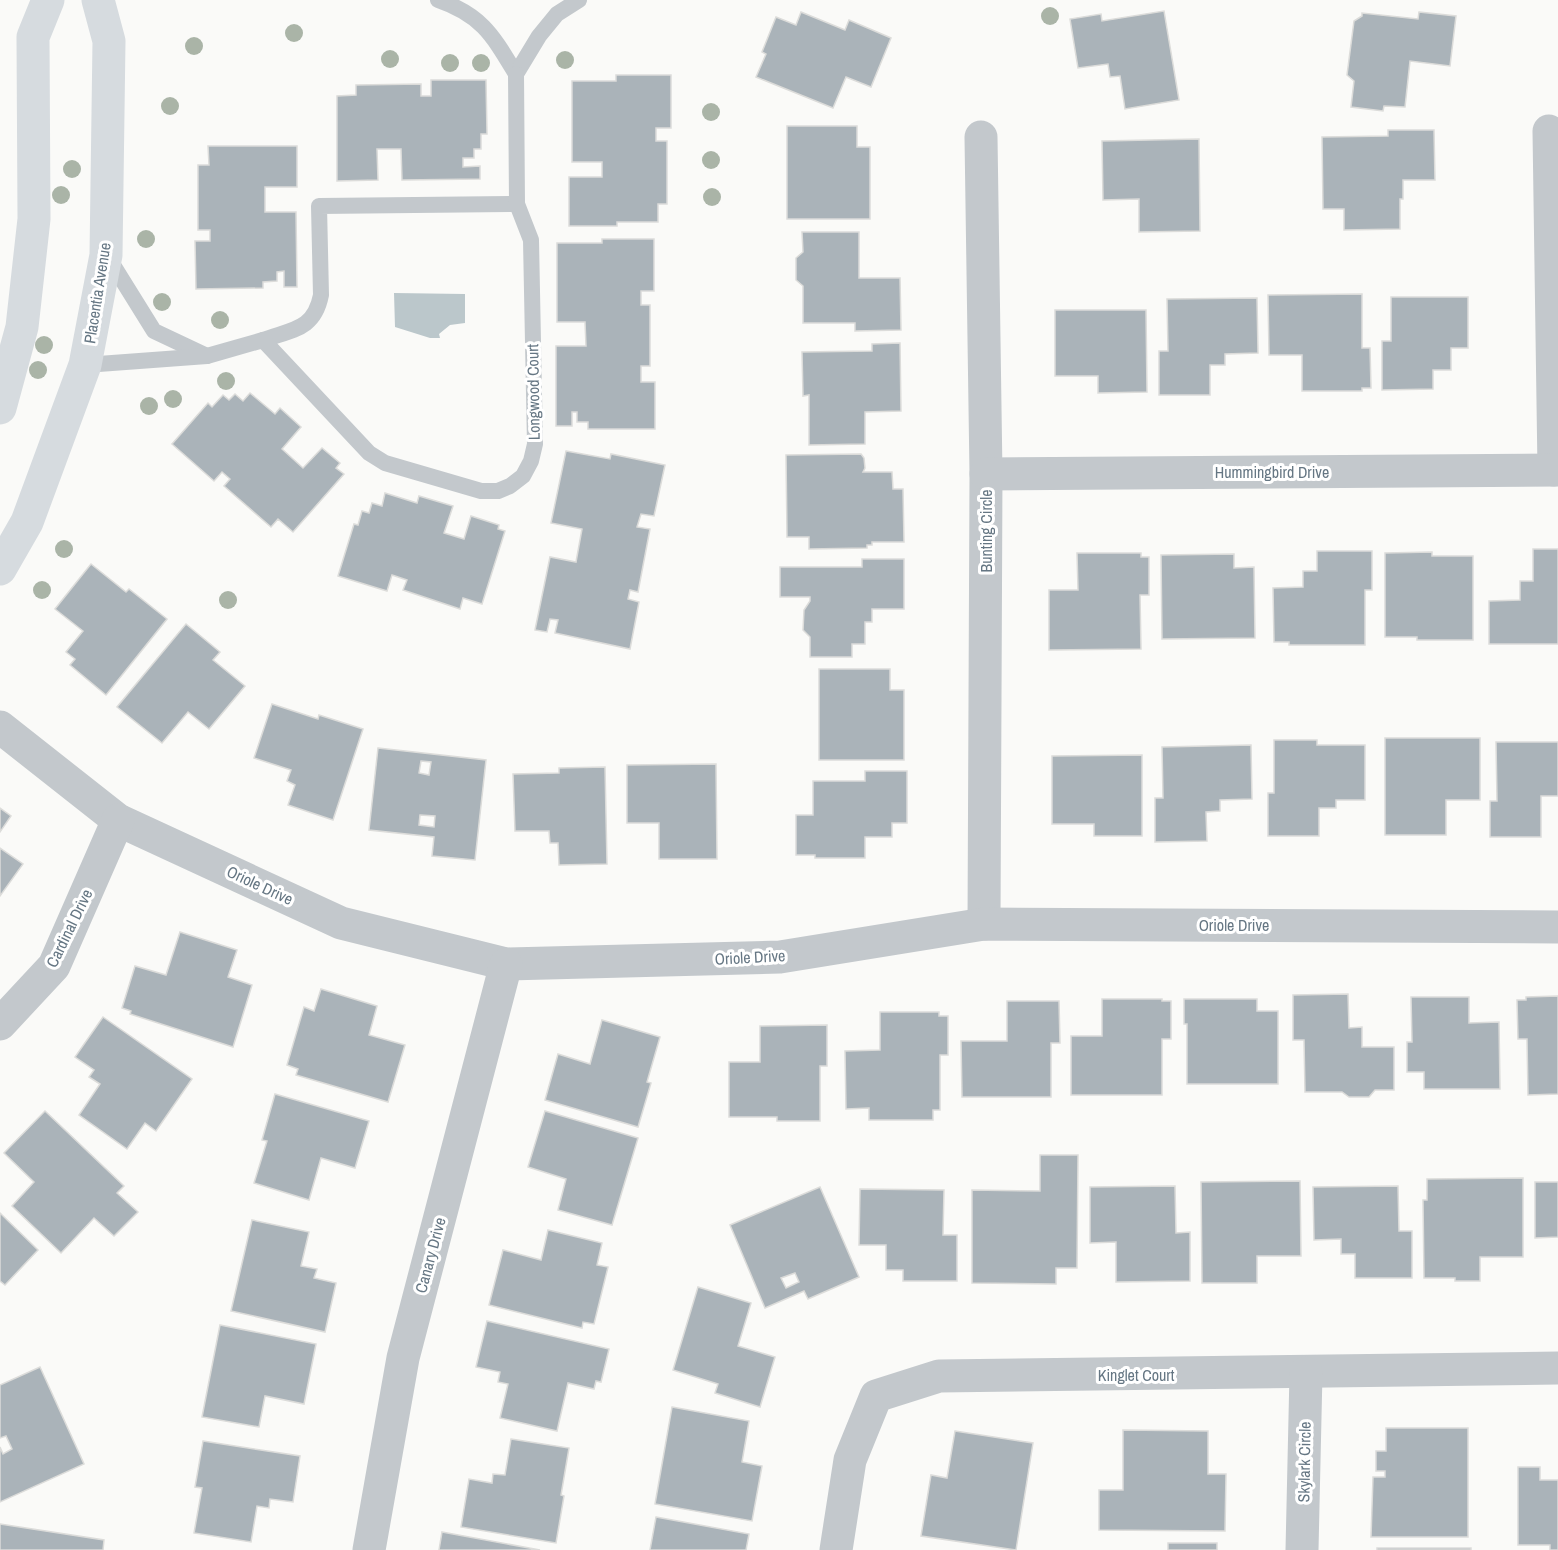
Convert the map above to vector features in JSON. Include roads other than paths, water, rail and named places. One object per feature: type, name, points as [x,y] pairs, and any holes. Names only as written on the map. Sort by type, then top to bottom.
[{"type":"main road","points":[[0,408],[22,327],[34,219],[33,37],[48,0]]},
{"type":"main road","name":"Placentia Avenue","points":[[0,569],[27,522],[85,364],[106,255],[109,41],[98,0]]},
{"type":"street","points":[[1549,130],[1556,470]]},
{"type":"street","name":"Bunting Circle","points":[[981,137],[986,474],[984,924]]},
{"type":"street","name":"Hummingbird Drive","points":[[986,474],[1556,470]]},
{"type":"street","name":"Oriole Drive","points":[[0,727],[118,820],[340,922],[506,964],[780,957],[984,924],[1558,927]]},
{"type":"street","name":"Cardinal Drive","points":[[0,1024],[54,966],[118,820]]},
{"type":"street","name":"Canary Drive","points":[[369,1550],[403,1358],[506,964]]},
{"type":"street","name":"Kinglet Court","points":[[836,1550],[850,1460],[876,1396],[939,1376],[1558,1368]]},
{"type":"street","name":"Skylark Circle","points":[[1302,1550],[1306,1373]]},
{"type":"lane","points":[[438,0],[462,9],[478,21],[495,41],[516,74],[539,36],[557,14],[579,0]]},
{"type":"lane","name":"Longwood Court","points":[[263,340],[369,453],[385,463],[481,491],[498,491],[510,486],[523,476],[531,461],[535,444],[531,240],[517,204],[516,74]]},
{"type":"lane","points":[[85,364],[207,356],[263,340],[308,323],[319,308],[321,295],[319,206],[517,204]]},
{"type":"lane","points":[[106,255],[154,331],[207,356]]}]
